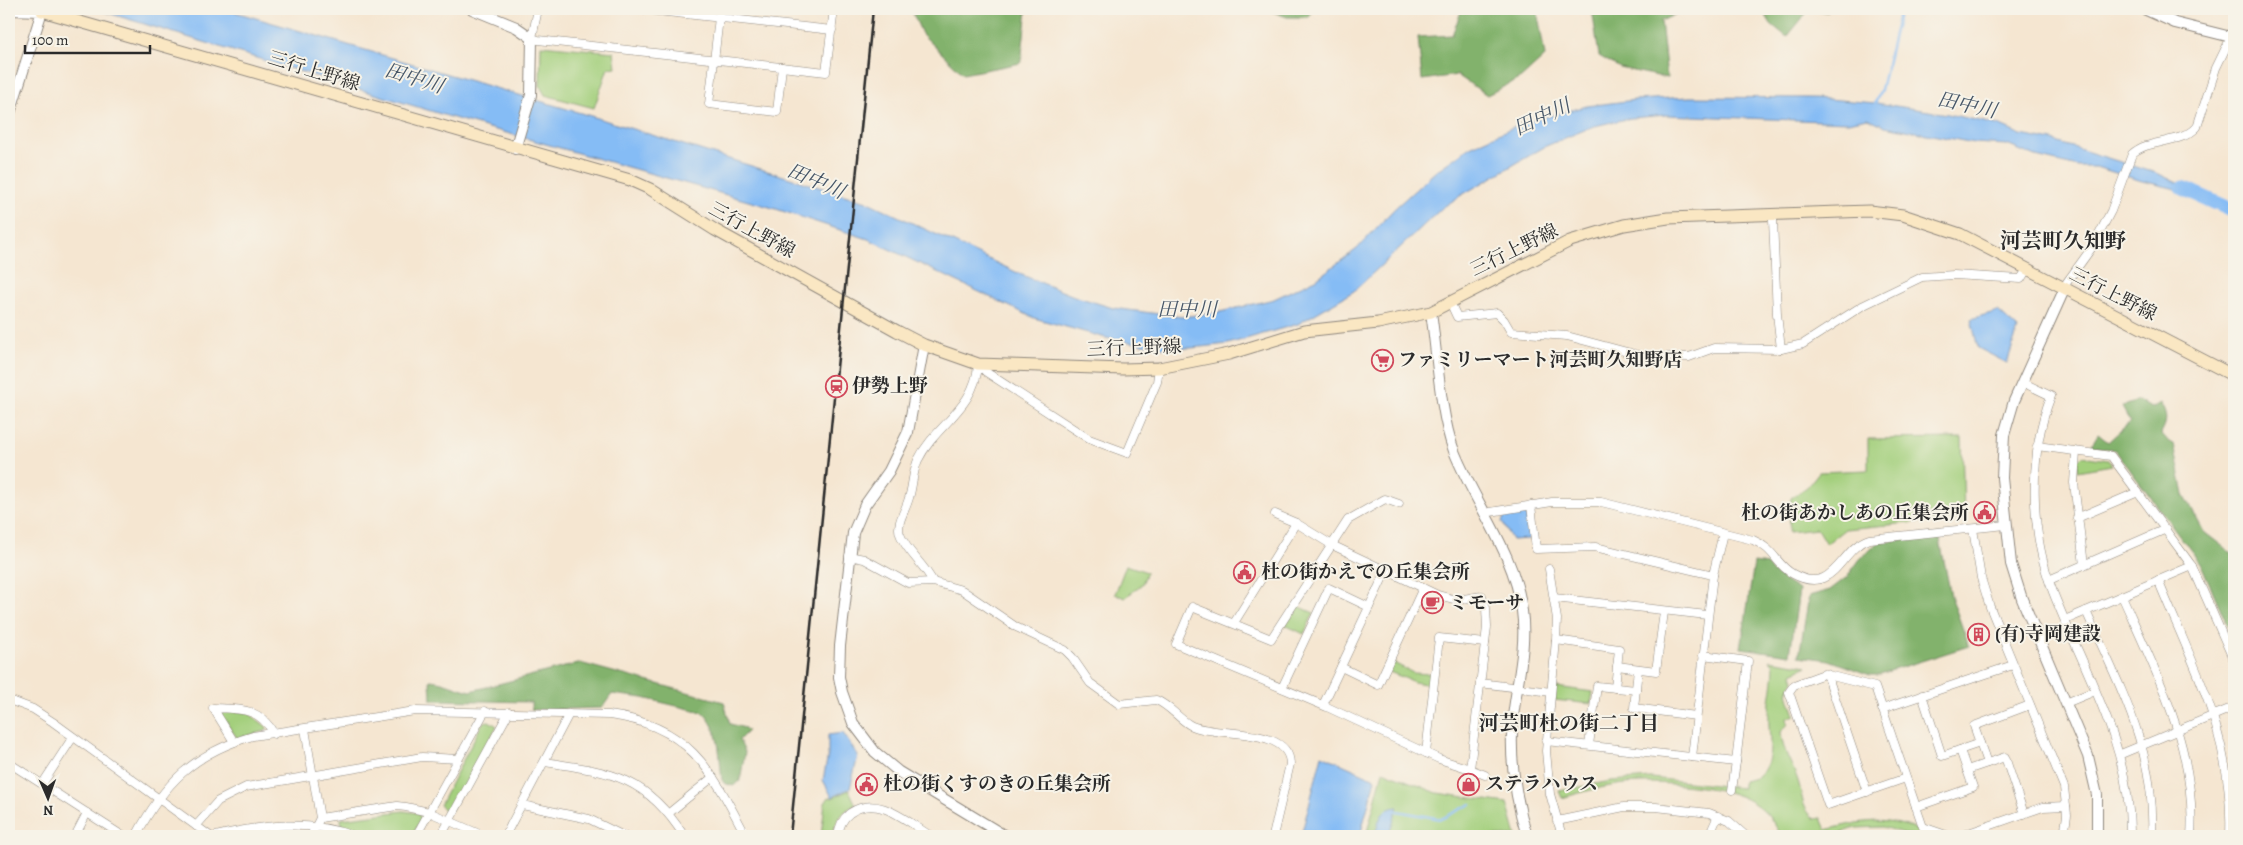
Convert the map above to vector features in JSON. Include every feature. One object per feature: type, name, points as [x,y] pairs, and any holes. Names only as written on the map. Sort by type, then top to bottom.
[{"type":"main road","name":"三行上野線","points":[[43,10],[516,145],[621,178],[650,189],[715,230],[924,345],[978,364],[1123,369],[1159,368],[1220,356],[1304,331],[1378,324],[1431,312],[1570,241],[1594,233],[1668,218],[1854,211],[1903,215],[1960,234],[2064,290],[2234,376]]},
{"type":"street","points":[[472,9],[516,27],[532,38],[826,72],[834,9]]},
{"type":"street","points":[[516,145],[530,97],[532,38],[538,9]]},
{"type":"street","points":[[639,9],[832,30]]},
{"type":"street","points":[[720,9],[709,104],[777,112],[782,68]]},
{"type":"street","points":[[2097,836],[2097,795],[2092,770],[2014,576],[2006,525],[2002,448],[2011,410],[2022,382],[2067,282],[2093,246],[2120,190],[2131,156],[2136,150],[2190,133],[2197,127],[2216,68],[2233,34],[2175,23],[2144,9]]},
{"type":"street","points":[[9,10],[43,10],[9,116]]},
{"type":"street","points":[[1770,214],[1773,220],[1777,314],[1781,349]]},
{"type":"street","points":[[1450,302],[1457,317],[1497,314],[1504,320],[1510,332],[1567,336],[1642,356],[1689,357],[1701,351],[1714,348],[1781,349],[1803,344],[1862,306],[1922,277],[1954,275],[2021,279],[2026,269]]},
{"type":"street","points":[[1431,312],[1446,422],[1453,448],[1516,580],[1522,611],[1523,639],[1511,762],[1517,800],[1527,836]]},
{"type":"street","points":[[924,345],[908,432],[889,471],[862,510],[853,533],[840,646],[842,692],[853,724],[867,744],[887,763],[1005,836]]},
{"type":"street","points":[[978,364],[986,372],[1089,439],[1127,453],[1157,382],[1159,368]]},
{"type":"street","points":[[933,582],[900,534],[899,524],[909,498],[918,461],[929,442],[950,422],[964,402],[975,383],[978,364]]},
{"type":"street","points":[[2022,382],[2051,396],[2042,419],[2034,467],[2042,552],[2049,580],[2121,754],[2129,796],[2130,835],[2135,836]]},
{"type":"street","points":[[2037,446],[2111,456],[2192,566],[2234,661]]},
{"type":"street","points":[[2076,452],[2074,471],[2077,518],[2084,564]]},
{"type":"street","points":[[2077,518],[2138,492]]},
{"type":"street","points":[[1398,504],[1385,499],[1348,520],[1271,639],[1192,607],[1176,644],[1323,705],[1455,766],[1470,769],[1485,776]]},
{"type":"street","points":[[1484,513],[1564,501],[1601,502],[1764,544],[1787,571],[1803,578],[1813,579],[1836,571],[1852,549],[1863,540],[2006,525]]},
{"type":"street","points":[[1531,505],[1536,549],[1595,547],[1713,575]]},
{"type":"street","points":[[1275,514],[1296,523],[1332,545],[1447,598],[1468,600],[1482,596],[1486,608],[1485,644],[1470,769]]},
{"type":"street","points":[[1234,623],[1296,523]]},
{"type":"street","points":[[1973,528],[1985,593],[2013,665],[2060,773],[2066,806],[2064,836]]},
{"type":"street","points":[[2049,580],[2166,529]]},
{"type":"street","points":[[1692,757],[1713,575],[1723,533]]},
{"type":"street","points":[[849,556],[864,559],[908,583],[933,582],[962,590],[1016,627],[1065,650],[1090,683],[1119,704],[1156,700],[1191,725],[1209,730],[1227,730],[1284,746],[1289,754],[1290,764],[1273,836]]},
{"type":"street","points":[[2065,620],[2192,566]]},
{"type":"street","points":[[1549,569],[1554,598],[1556,640],[1546,741],[1547,783],[1562,836]]},
{"type":"street","points":[[1323,705],[1386,571]]},
{"type":"street","points":[[2158,580],[2214,716],[2228,775],[2230,836]]},
{"type":"street","points":[[1282,688],[1329,588],[1369,607]]},
{"type":"street","points":[[1341,668],[1378,685],[1423,588]]},
{"type":"street","points":[[2122,596],[2179,732],[2190,786],[2190,836]]},
{"type":"street","points":[[1554,598],[1708,616]]},
{"type":"street","points":[[2086,611],[2143,746],[2153,799],[2152,836]]},
{"type":"street","points":[[1617,666],[1656,671],[1664,612]]},
{"type":"street","points":[[1426,753],[1439,638],[1485,644]]},
{"type":"street","points":[[1556,640],[1619,649],[1615,688]]},
{"type":"street","points":[[1704,655],[1748,660],[1732,790]]},
{"type":"street","points":[[1882,709],[2013,665]]},
{"type":"street","points":[[1638,669],[1634,708],[1696,716]]},
{"type":"street","points":[[1827,674],[1867,792]]},
{"type":"street","points":[[1906,778],[1828,805],[1790,692],[1794,685],[1827,674],[1875,687],[1923,827],[1949,836]]},
{"type":"street","points":[[1480,683],[1551,692]]},
{"type":"street","points":[[1589,745],[1597,686],[1636,690]]},
{"type":"street","points":[[2066,703],[2095,691]]},
{"type":"street","points":[[1922,695],[1942,756],[1980,742]]},
{"type":"street","points":[[9,700],[32,708],[157,800],[210,836]]},
{"type":"street","points":[[1987,762],[1974,726],[2030,705]]},
{"type":"street","points":[[2121,754],[2179,732],[2234,707]]},
{"type":"street","points":[[234,742],[213,708],[248,709],[270,727],[274,734]]},
{"type":"street","points":[[136,836],[168,785],[194,763],[234,742],[415,711],[509,712],[629,718],[662,728],[691,750],[713,777],[746,836]]},
{"type":"street","points":[[416,836],[485,712]]},
{"type":"street","points":[[441,836],[509,712]]},
{"type":"street","points":[[505,836],[569,714]]},
{"type":"street","points":[[305,730],[313,775],[318,822],[311,836]]},
{"type":"street","points":[[43,783],[73,737]]},
{"type":"street","points":[[1546,741],[1736,762]]},
{"type":"street","points":[[1916,807],[1973,787],[1960,750]]},
{"type":"street","points":[[196,826],[218,802],[232,793],[255,785],[422,756],[458,759]]},
{"type":"street","points":[[1967,770],[2004,757],[2024,814]]},
{"type":"street","points":[[545,762],[616,776],[642,789],[669,813],[684,836]]},
{"type":"street","points":[[9,763],[43,783],[122,836]]},
{"type":"street","points":[[669,813],[713,777]]},
{"type":"street","points":[[522,804],[589,819],[624,836]]},
{"type":"street","points":[[838,836],[840,825],[846,816],[859,807],[871,805],[886,808],[931,836]]},
{"type":"street","points":[[216,836],[289,824],[318,822],[397,806],[429,812],[484,836]]},
{"type":"street","points":[[1557,821],[1613,809],[1640,806],[1718,816],[1737,826],[1746,836]]},
{"type":"street","points":[[1960,836],[2043,807],[2066,806]]},
{"type":"street","points":[[75,836],[86,813]]},
{"type":"street","points":[[1708,836],[1718,816]]},
{"type":"street","points":[[318,822],[354,836]]},
{"type":"street","points":[[9,832],[15,836]]},
{"type":"green space","points":[[911,9],[1027,9],[1021,63],[963,74],[922,34]]},
{"type":"green space","points":[[1265,9],[1314,9],[1309,17],[1287,17]]},
{"type":"green space","points":[[1462,9],[1537,9],[1545,56],[1521,78],[1487,95],[1457,75],[1422,80],[1418,37],[1452,35]]},
{"type":"green space","points":[[1592,9],[1687,9],[1661,21],[1667,78],[1620,68],[1599,56]]},
{"type":"green space","points":[[1762,9],[1828,9],[1828,12],[1809,10],[1787,37],[1771,24]]},
{"type":"green space","points":[[541,45],[614,52],[616,67],[608,68],[594,108],[545,95],[540,86]]},
{"type":"green space","points":[[2137,401],[2152,408],[2160,403],[2166,418],[2161,433],[2169,442],[2174,444],[2184,495],[2204,532],[2234,555],[2233,638],[2201,564],[2115,450],[2091,446],[2098,434],[2108,442],[2130,422],[2122,407]]},
{"type":"green space","points":[[1962,438],[1964,518],[1845,529],[1826,544],[1817,529],[1789,532],[1791,498],[1807,487],[1819,472],[1868,470],[1868,439]]},
{"type":"green space","points":[[2082,456],[2108,460],[2112,465],[2077,471],[2078,460]]},
{"type":"green space","points":[[1939,535],[1951,596],[1969,646],[1877,675],[1870,675],[1829,660],[1799,656],[1809,596],[1830,590],[1847,577],[1860,559],[1879,542]]},
{"type":"green space","points":[[1754,563],[1767,565],[1773,573],[1799,590],[1790,655],[1741,648]]},
{"type":"green space","points":[[1126,565],[1147,572],[1142,584],[1125,598],[1115,594]]},
{"type":"green space","points":[[1298,606],[1314,613],[1304,634],[1285,625]]},
{"type":"green space","points":[[1770,660],[1807,666],[1792,673],[1794,681],[1787,692],[1795,715],[1787,718],[1788,724],[1781,732],[1804,803],[1811,815],[1815,819],[1821,818],[1826,830],[1870,821],[1882,821],[1906,826],[1936,836],[1914,836],[1882,827],[1855,828],[1833,836],[1781,836],[1773,822],[1752,802],[1727,792],[1682,785],[1654,783],[1625,784],[1593,789],[1562,798],[1559,791],[1611,781],[1651,778],[1743,788],[1743,781],[1756,778],[1763,771],[1769,756],[1769,712],[1774,665]]},
{"type":"green space","points":[[1392,662],[1413,673],[1432,674],[1431,685],[1414,682],[1387,671]]},
{"type":"green space","points":[[580,663],[724,702],[730,724],[745,728],[748,731],[739,740],[745,752],[740,781],[733,786],[724,783],[722,780],[716,734],[713,726],[702,712],[643,698],[612,694],[602,708],[532,710],[531,702],[431,700],[430,680],[471,691]]},
{"type":"green space","points":[[1556,687],[1593,692],[1591,704],[1554,700]]},
{"type":"green space","points":[[222,711],[247,712],[267,727],[266,731],[237,738],[221,716]]},
{"type":"green space","points":[[489,721],[497,726],[451,810],[445,811],[440,805],[483,722]]},
{"type":"green space","points":[[1383,771],[1437,793],[1507,803],[1516,836],[1366,836]]},
{"type":"green space","points":[[849,790],[856,805],[840,817],[835,826],[833,836],[821,836],[825,803],[829,797],[832,798]]},
{"type":"green space","points":[[403,811],[418,813],[421,819],[412,836],[365,836],[342,827],[341,819]]},
{"type":"water","points":[[95,9],[225,9],[591,116],[870,203],[1022,275],[1074,296],[1113,308],[1182,317],[1220,312],[1274,299],[1316,279],[1357,249],[1394,209],[1436,171],[1470,147],[1520,124],[1587,106],[1635,100],[1690,97],[1815,98],[1876,103],[1948,114],[1998,125],[2021,135],[2053,141],[2159,174],[2202,195],[2142,181],[2096,167],[2078,167],[2036,157],[2007,145],[1974,143],[1885,126],[1868,118],[1848,122],[1666,115],[1631,118],[1594,126],[1546,146],[1460,196],[1442,208],[1354,291],[1298,324],[1228,344],[1191,348],[1165,348],[1106,338],[1034,318],[868,239],[773,208],[457,119]]},
{"type":"water","points":[[1998,311],[2018,329],[2007,363],[1978,348],[1971,319]]},
{"type":"water","points":[[1522,513],[1527,517],[1529,539],[1512,540],[1502,522],[1505,515]]},
{"type":"water","points":[[843,733],[858,756],[850,788],[832,797],[823,780],[828,755],[828,735]]},
{"type":"water","points":[[1322,755],[1375,779],[1360,836],[1301,836]]},
{"type":"water","points":[[1398,807],[1392,826],[1386,836],[1374,836],[1384,813],[1387,810]]},
{"type":"waterway","points":[[1874,106],[1881,90],[1900,9]]},
{"type":"waterway","name":"田中川","points":[[2183,188],[2234,211]]},
{"type":"waterway","points":[[1397,811],[1441,819],[1471,804]]},
{"type":"railway","points":[[790,836],[873,9]]},
{"type":"place","name":"ファミリーマート河芸町久知野店","points":[[1382,360]]},
{"type":"place","name":"伊勢上野","points":[[836,386]]},
{"type":"place","name":"杜の街あかしあの丘集会所","points":[[1985,513]]},
{"type":"place","name":"杜の街かえでの丘集会所","points":[[1245,572]]},
{"type":"place","name":"ミモーサ","points":[[1433,603]]},
{"type":"place","name":"(有)寺岡建設","points":[[1979,634]]},
{"type":"place","name":"杜の街くすのきの丘集会所","points":[[867,784]]},
{"type":"place","name":"ステラハウス","points":[[1469,784]]},
{"type":"district","name":"河芸町久知野","points":[[2063,241]]},
{"type":"district","name":"河芸町杜の街二丁目","points":[[1569,723]]}]
